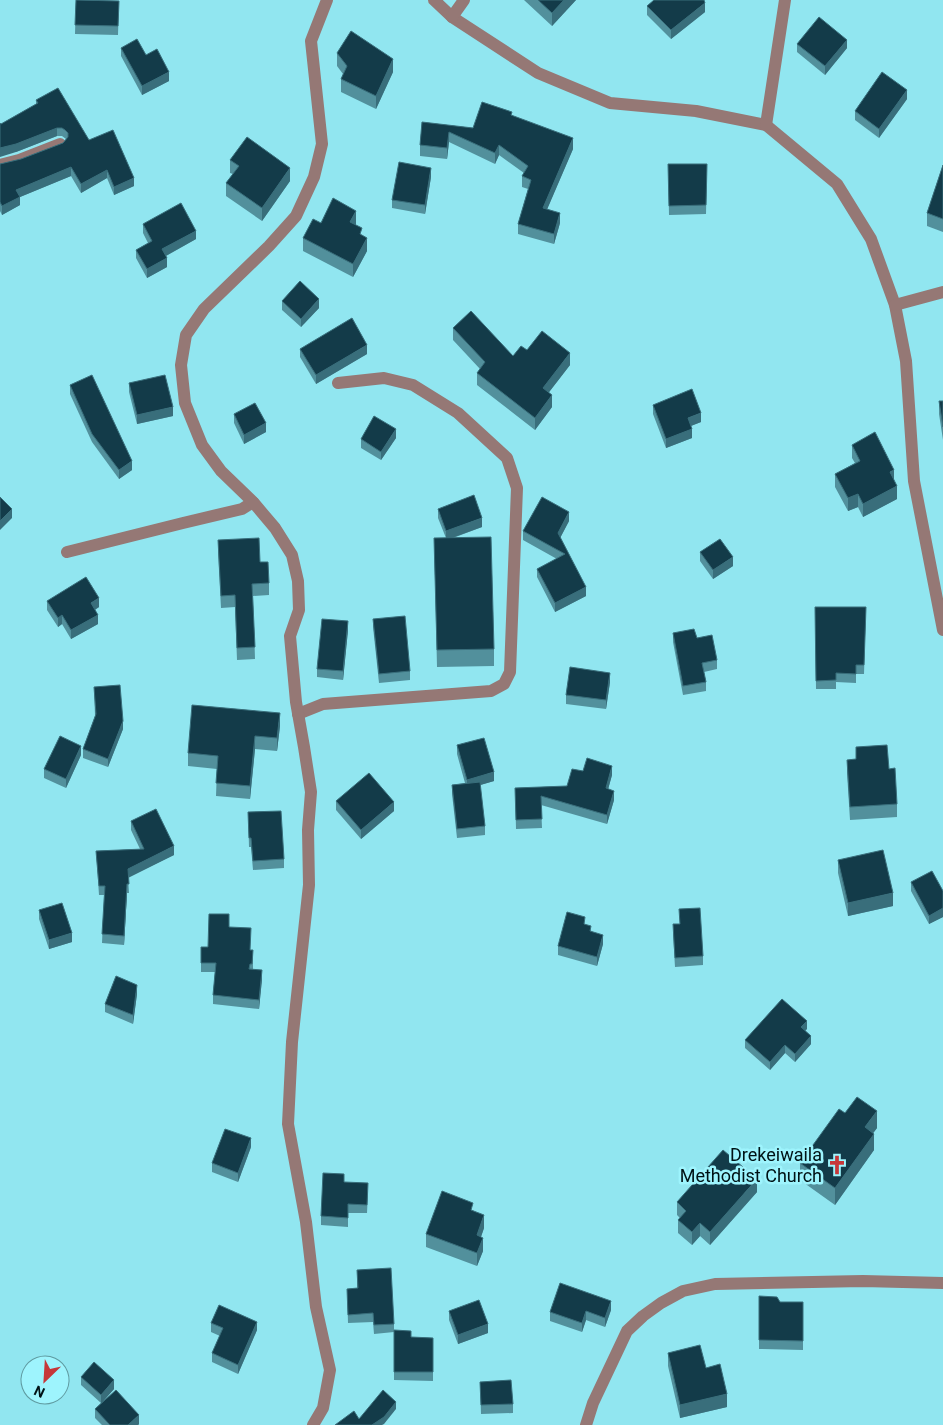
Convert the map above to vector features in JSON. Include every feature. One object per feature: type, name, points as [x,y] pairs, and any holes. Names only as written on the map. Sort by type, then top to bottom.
[{"type":"street","points":[[313,1425],[322,1408],[330,1370],[316,1307],[306,1222],[288,1124],[292,1042],[309,885],[308,830],[311,792],[298,714],[290,636],[299,610],[298,581],[292,555],[275,528],[253,502],[221,471],[202,445],[185,403],[181,365],[186,335],[204,309],[270,246],[296,216],[314,177],[322,144],[311,41],[327,0]]},
{"type":"street","points":[[434,0],[452,17],[538,73],[610,103],[696,111],[766,125],[837,184],[871,239],[895,305],[906,361],[914,481],[943,630]]},
{"type":"street","points":[[452,17],[464,0]]},
{"type":"street","points":[[766,125],[784,0]]},
{"type":"street","points":[[0,165],[19,160],[60,144]]},
{"type":"street","points":[[895,305],[943,292]]},
{"type":"street","points":[[298,714],[323,704],[491,691],[504,684],[510,672],[517,488],[507,458],[458,413],[413,386],[384,378],[338,383]]},
{"type":"street","points":[[67,552],[242,510],[253,502]]},
{"type":"street","points":[[586,1425],[593,1403],[628,1331],[643,1316],[683,1291],[715,1284],[863,1281],[943,1283]]},
{"type":"building","points":[[76,0],[119,1],[118,26],[75,25]]},
{"type":"building","points":[[538,0],[564,0],[552,13]]},
{"type":"building","points":[[654,0],[704,0],[705,3],[671,30],[647,6]]},
{"type":"building","points":[[819,17],[847,40],[825,66],[797,44]]},
{"type":"building","points":[[351,31],[393,59],[376,96],[341,79],[347,66],[337,53]]},
{"type":"building","points":[[137,39],[146,55],[157,49],[169,72],[142,86],[121,48]]},
{"type":"building","points":[[882,72],[907,90],[879,129],[855,111]]},
{"type":"building","points":[[58,88],[89,140],[113,130],[134,178],[114,187],[107,170],[81,184],[71,167],[16,190],[20,197],[2,206],[0,202],[0,164],[21,159],[63,143],[68,137],[68,133],[62,128],[57,128],[16,144],[0,148],[0,123],[38,103],[36,100]]},
{"type":"building","points":[[482,102],[512,112],[511,115],[573,138],[543,208],[560,213],[554,234],[518,224],[531,180],[522,176],[528,166],[499,145],[495,153],[449,132],[447,148],[420,145],[422,122],[473,128]]},
{"type":"building","points":[[247,137],[290,168],[262,208],[226,183],[239,166],[230,160]]},
{"type":"building","points":[[399,162],[431,168],[425,205],[392,200]]},
{"type":"building","points":[[668,164],[707,164],[706,205],[669,206]]},
{"type":"building","points":[[943,165],[943,219],[927,213]]},
{"type":"building","points":[[333,198],[356,211],[350,222],[362,228],[360,234],[367,238],[353,264],[303,238],[313,219],[321,223]]},
{"type":"building","points":[[181,203],[196,231],[162,249],[167,258],[147,269],[136,250],[152,241],[143,224]]},
{"type":"building","points":[[300,281],[319,299],[301,319],[282,301]]},
{"type":"building","points":[[471,311],[513,356],[521,346],[527,350],[542,331],[570,353],[543,388],[552,395],[535,418],[477,373],[485,362],[453,328]]},
{"type":"building","points":[[352,318],[367,345],[316,375],[300,349]]},
{"type":"building","points":[[92,375],[132,461],[119,470],[92,434],[70,385]]},
{"type":"building","points":[[165,375],[173,407],[137,415],[129,383]]},
{"type":"building","points":[[692,389],[701,413],[688,418],[692,429],[666,439],[653,405]]},
{"type":"building","points":[[939,401],[943,401],[943,427]]},
{"type":"building","points":[[255,403],[266,423],[244,435],[234,414]]},
{"type":"building","points":[[374,416],[396,429],[381,452],[361,439]]},
{"type":"building","points":[[875,432],[894,470],[890,472],[897,486],[863,504],[858,494],[848,498],[835,474],[860,461],[852,445]]},
{"type":"building","points":[[474,495],[482,518],[446,531],[438,509]]},
{"type":"building","points":[[0,497],[12,509],[0,521]]},
{"type":"building","points":[[542,497],[569,512],[558,533],[586,587],[555,603],[537,569],[565,554],[523,531]]},
{"type":"building","points":[[491,537],[494,649],[437,650],[434,538]]},
{"type":"building","points":[[259,538],[260,562],[268,562],[269,583],[252,584],[255,647],[237,648],[235,595],[221,596],[218,540]]},
{"type":"building","points":[[720,539],[733,557],[713,570],[700,552]]},
{"type":"building","points":[[86,577],[99,598],[91,603],[98,615],[71,630],[62,615],[58,618],[47,601]]},
{"type":"building","points":[[815,607],[866,607],[864,665],[856,665],[856,674],[836,673],[836,680],[816,681]]},
{"type":"building","points":[[405,616],[410,671],[379,674],[373,619]]},
{"type":"building","points":[[322,619],[348,621],[343,671],[317,669]]},
{"type":"building","points":[[694,629],[697,638],[712,635],[717,660],[702,663],[706,682],[683,686],[673,633]]},
{"type":"building","points":[[570,667],[610,673],[606,700],[566,695]]},
{"type":"building","points":[[120,685],[123,721],[108,759],[83,749],[96,714],[94,687]]},
{"type":"building","points":[[192,705],[280,713],[277,738],[255,736],[250,786],[216,783],[218,756],[188,753]]},
{"type":"building","points":[[60,736],[81,746],[66,779],[44,769]]},
{"type":"building","points":[[484,738],[494,772],[467,780],[457,745]]},
{"type":"building","points":[[887,745],[889,769],[895,768],[897,804],[850,807],[847,760],[856,759],[856,747]]},
{"type":"building","points":[[587,758],[612,766],[606,788],[614,791],[607,815],[541,796],[542,819],[516,820],[515,788],[567,786],[572,769],[583,771]]},
{"type":"building","points":[[369,773],[394,802],[361,830],[336,801]]},
{"type":"building","points":[[480,782],[485,826],[457,829],[452,785]]},
{"type":"building","points":[[156,809],[174,846],[128,869],[129,884],[127,884],[124,936],[102,934],[105,886],[99,886],[96,851],[144,849],[131,821]]},
{"type":"building","points":[[281,811],[284,859],[253,861],[251,838],[249,838],[248,812]]},
{"type":"building","points":[[883,850],[893,893],[848,903],[838,860]]},
{"type":"building","points":[[932,871],[943,891],[943,908],[929,916],[911,882]]},
{"type":"building","points":[[62,903],[72,933],[49,940],[39,910]]},
{"type":"building","points":[[700,908],[703,956],[675,958],[673,924],[680,924],[679,909]]},
{"type":"building","points":[[567,912],[585,917],[584,924],[591,926],[590,931],[603,935],[597,957],[558,946]]},
{"type":"building","points":[[209,914],[229,914],[229,927],[251,928],[250,950],[253,950],[252,964],[250,964],[249,969],[262,970],[259,1000],[213,995],[216,963],[201,963],[201,947],[208,947]]},
{"type":"building","points":[[116,976],[137,985],[133,1015],[105,1004]]},
{"type":"building","points":[[782,999],[807,1021],[801,1027],[811,1036],[795,1054],[785,1045],[770,1062],[745,1040]]},
{"type":"building","name":"Drekeiwaila Methodist Church","points":[[857,1097],[877,1111],[865,1127],[874,1134],[835,1188],[800,1163],[839,1109],[845,1113]]},
{"type":"building","points":[[225,1129],[251,1138],[238,1173],[212,1163]]},
{"type":"building","points":[[723,1150],[757,1179],[710,1232],[700,1223],[692,1232],[678,1220],[686,1211],[677,1202]]},
{"type":"building","points":[[323,1173],[344,1174],[344,1182],[368,1183],[367,1205],[348,1204],[348,1218],[321,1216]]},
{"type":"building","points":[[442,1191],[473,1203],[471,1210],[484,1215],[477,1235],[483,1238],[477,1253],[426,1234]]},
{"type":"building","points":[[391,1268],[394,1324],[374,1325],[373,1313],[348,1315],[347,1289],[358,1288],[357,1270]]},
{"type":"building","points":[[560,1283],[611,1301],[605,1318],[586,1311],[582,1323],[550,1312]]},
{"type":"building","points":[[759,1296],[777,1297],[780,1302],[803,1302],[803,1341],[759,1340]]},
{"type":"building","points":[[479,1300],[488,1324],[458,1335],[449,1311]]},
{"type":"building","points":[[219,1305],[257,1322],[238,1365],[212,1353],[223,1328],[211,1323]]},
{"type":"building","points":[[394,1330],[411,1331],[411,1337],[433,1338],[433,1372],[394,1372]]},
{"type":"building","points":[[700,1345],[706,1368],[720,1364],[727,1394],[680,1405],[668,1353]]},
{"type":"building","points":[[94,1362],[114,1380],[101,1395],[81,1377]]},
{"type":"building","points":[[511,1380],[513,1404],[481,1405],[480,1382]]},
{"type":"building","points":[[116,1390],[139,1415],[128,1425],[110,1425],[95,1409]]},
{"type":"building","points":[[383,1390],[396,1402],[384,1417],[372,1425],[335,1425],[354,1411],[359,1419]]},
{"type":"place","name":"Drekeiwaila Methodist Church","points":[[837,1165]]}]
